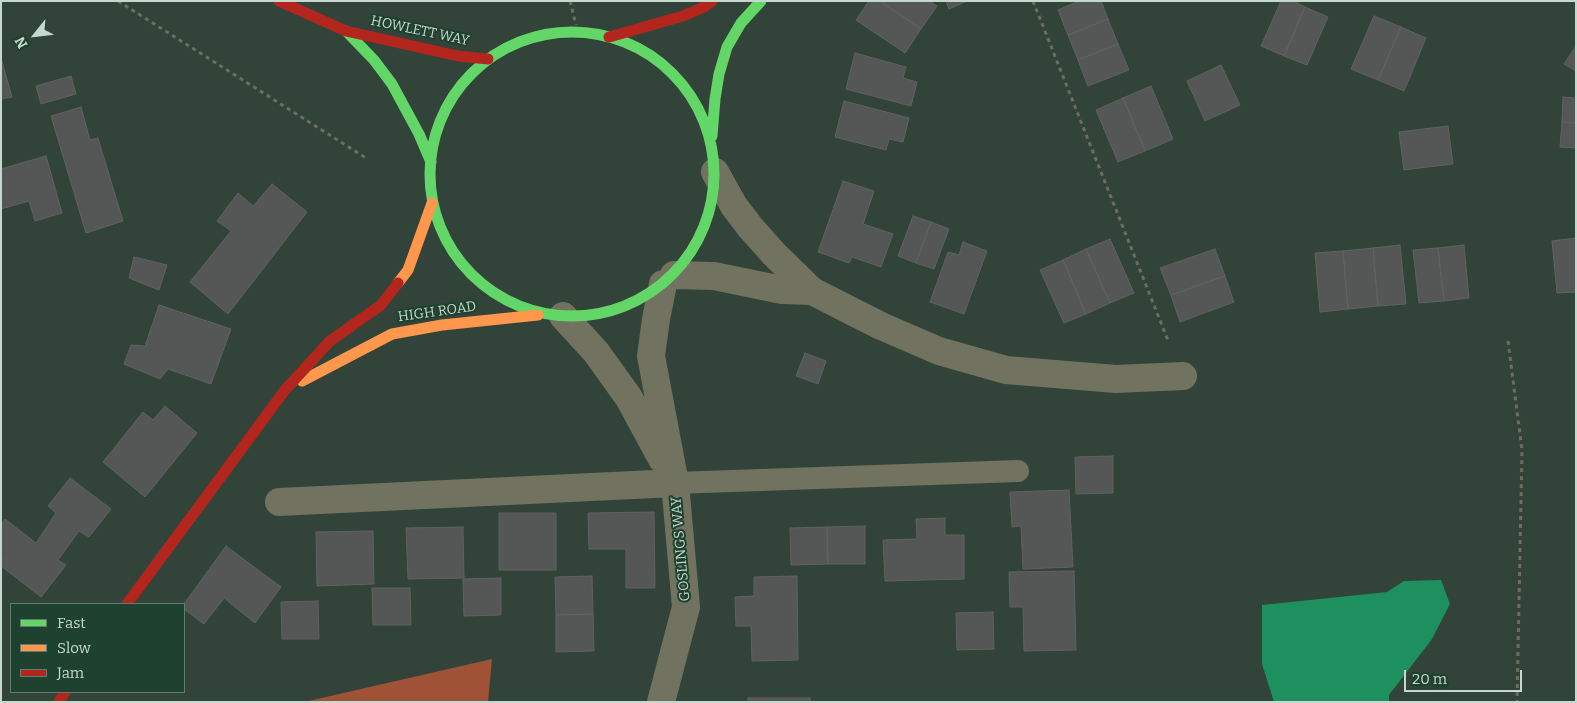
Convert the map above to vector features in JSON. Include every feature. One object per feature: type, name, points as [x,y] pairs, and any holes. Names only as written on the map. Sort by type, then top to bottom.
[{"type":"street","name":"HOWLETT WAY","points":[[278,1],[346,31],[458,56],[488,59]]},
{"type":"street","points":[[610,37],[682,9],[704,8],[712,1]]},
{"type":"street","points":[[712,143],[702,116],[688,92],[670,70],[647,52],[621,40],[594,33],[565,32],[537,36],[511,45],[488,59],[467,78],[450,100],[439,124],[431,151],[430,178],[432,203],[442,232],[455,256],[473,277],[495,294],[519,307],[573,317],[600,315],[626,307],[652,293],[668,279],[691,253],[704,227],[712,200],[715,172],[712,143],[717,82],[727,47],[741,23],[761,1]]},
{"type":"street","name":"HOWLETT WAY","points":[[346,31],[374,60],[392,84],[419,134],[431,162]]},
{"type":"street","points":[[715,172],[734,206],[750,227],[774,254],[812,290],[881,326],[939,351],[1006,370],[1116,379],[1182,376]]},
{"type":"street","name":"HIGH ROAD","points":[[128,603],[285,390],[330,341],[380,305],[408,270],[432,203]]},
{"type":"street","points":[[668,279],[714,276],[782,290],[812,290]]},
{"type":"street","name":"GOSLINGS WAY","points":[[661,702],[686,607],[675,483],[651,356],[656,319],[668,279]]},
{"type":"street","name":"HIGH ROAD","points":[[285,390],[392,334],[442,325],[555,315]]},
{"type":"street","name":"GOSLINGS WAY","points":[[555,315],[596,352],[629,398],[675,483]]},
{"type":"street","points":[[279,502],[675,483]]},
{"type":"lane","points":[[675,483],[1018,471]]},
{"type":"path","points":[[118,1],[366,158]]},
{"type":"path","points":[[570,1],[577,32]]},
{"type":"path","points":[[1033,1],[1182,376]]},
{"type":"path","points":[[1508,342],[1522,450],[1517,702]]},
{"type":"shaded area","points":[[1441,580],[1450,604],[1432,639],[1389,695],[1389,702],[1274,702],[1262,664],[1262,605],[1387,592],[1404,581]]},
{"type":"shaded area","points":[[492,659],[488,702],[304,702]]},
{"type":"building","points":[[869,1],[880,1],[921,29],[905,53],[856,20]]},
{"type":"building","points":[[880,1],[929,1],[937,6],[921,29]]},
{"type":"building","points":[[946,1],[967,1],[949,9]]},
{"type":"building","points":[[1079,1],[1101,1],[1108,19],[1068,35],[1058,10]]},
{"type":"building","points":[[1281,1],[1293,1],[1305,7],[1284,56],[1261,46]]},
{"type":"building","points":[[1305,7],[1328,17],[1307,65],[1284,56]]},
{"type":"building","points":[[1374,16],[1401,27],[1378,80],[1351,69]]},
{"type":"building","points":[[1108,19],[1118,44],[1078,60],[1068,35]]},
{"type":"building","points":[[1401,27],[1426,38],[1404,91],[1378,80]]},
{"type":"building","points":[[1118,44],[1129,70],[1088,86],[1078,60]]},
{"type":"building","points":[[1576,46],[1576,71],[1564,64]]},
{"type":"building","points":[[855,53],[906,67],[903,78],[917,82],[911,106],[846,89]]},
{"type":"building","points":[[1,58],[12,97],[1,99]]},
{"type":"building","points":[[1221,65],[1240,105],[1205,121],[1187,81]]},
{"type":"building","points":[[71,76],[76,94],[41,104],[36,86]]},
{"type":"building","points":[[1151,86],[1173,139],[1145,151],[1123,98]]},
{"type":"building","points":[[1563,97],[1576,98],[1576,123],[1562,122]]},
{"type":"building","points":[[1123,98],[1145,151],[1118,162],[1096,110]]},
{"type":"building","points":[[844,101],[909,118],[903,142],[889,139],[886,150],[835,137]]},
{"type":"building","points":[[81,107],[90,140],[98,138],[123,221],[86,233],[51,116]]},
{"type":"building","points":[[1562,122],[1576,123],[1576,148],[1560,147]]},
{"type":"building","points":[[1448,126],[1453,164],[1404,170],[1399,132]]},
{"type":"building","points":[[46,156],[62,213],[35,221],[29,201],[1,209],[1,169]]},
{"type":"building","points":[[843,181],[874,191],[863,224],[893,234],[881,267],[852,257],[849,263],[818,252]]},
{"type":"building","points":[[272,184],[307,212],[228,314],[190,282],[231,231],[217,221],[238,193],[253,206]]},
{"type":"building","points":[[913,216],[931,222],[916,263],[898,256]]},
{"type":"building","points":[[931,222],[949,229],[934,269],[916,263]]},
{"type":"building","points":[[1576,238],[1576,292],[1557,293],[1552,241]]},
{"type":"building","points":[[1110,239],[1134,293],[1110,303],[1086,249]]},
{"type":"building","points":[[963,242],[987,251],[964,314],[930,302],[948,252],[959,255]]},
{"type":"building","points":[[1400,245],[1406,304],[1378,306],[1373,248]]},
{"type":"building","points":[[1464,245],[1469,298],[1444,301],[1438,248]]},
{"type":"building","points":[[1373,248],[1378,306],[1348,309],[1343,251]]},
{"type":"building","points":[[1438,248],[1444,301],[1419,303],[1413,250]]},
{"type":"building","points":[[1086,249],[1110,303],[1086,314],[1063,260]]},
{"type":"building","points":[[1215,249],[1225,276],[1171,295],[1160,268]]},
{"type":"building","points":[[1343,251],[1348,309],[1320,312],[1315,253]]},
{"type":"building","points":[[134,257],[167,265],[159,290],[129,278]]},
{"type":"building","points":[[1063,260],[1086,314],[1064,323],[1040,270]]},
{"type":"building","points":[[1225,276],[1234,302],[1180,322],[1171,295]]},
{"type":"building","points":[[159,305],[231,329],[211,384],[168,369],[160,379],[124,364],[131,345],[145,346]]},
{"type":"building","points":[[805,353],[826,361],[818,384],[796,376]]},
{"type":"building","points":[[165,406],[197,433],[145,497],[103,462],[143,412],[153,420]]},
{"type":"building","points":[[1113,456],[1113,493],[1076,494],[1075,457]]},
{"type":"building","points":[[70,478],[111,509],[89,537],[79,531],[58,560],[66,565],[41,597],[1,566],[3,559],[1,557],[1,524],[5,519],[36,543],[56,513],[48,506]]},
{"type":"building","points":[[1069,490],[1073,567],[1023,569],[1021,526],[1012,527],[1010,492]]},
{"type":"building","points":[[654,512],[655,588],[626,588],[626,549],[589,549],[588,513]]},
{"type":"building","points":[[499,513],[556,513],[556,570],[499,570]]},
{"type":"building","points":[[945,518],[945,535],[964,535],[964,579],[885,581],[883,540],[917,539],[916,519]]},
{"type":"building","points":[[865,526],[865,564],[828,564],[827,527]]},
{"type":"building","points":[[463,527],[464,578],[408,579],[406,528]]},
{"type":"building","points":[[827,527],[828,564],[791,565],[790,528]]},
{"type":"building","points":[[373,531],[374,584],[317,586],[316,532]]},
{"type":"building","points":[[226,546],[281,587],[255,623],[224,598],[204,624],[185,610],[185,603]]},
{"type":"building","points":[[1074,571],[1076,650],[1024,651],[1023,607],[1010,607],[1009,572]]},
{"type":"building","points":[[592,576],[593,614],[556,615],[555,577]]},
{"type":"building","points":[[797,576],[798,660],[752,661],[751,626],[736,626],[735,597],[754,596],[754,577]]},
{"type":"building","points":[[501,578],[501,615],[464,616],[463,579]]},
{"type":"building","points":[[372,588],[410,588],[411,625],[373,625]]},
{"type":"building","points":[[318,601],[319,639],[282,639],[281,602]]},
{"type":"building","points":[[993,612],[994,649],[957,650],[956,613]]},
{"type":"building","points":[[593,614],[594,651],[556,652],[556,615]]},
{"type":"building","points":[[748,698],[810,698],[810,702],[748,702]]},
{"type":"traffic: fast","points":[[712,136],[719,74],[727,47],[741,23],[761,1]]},
{"type":"traffic: fast","points":[[346,31],[374,60],[392,84],[419,134],[431,162]]},
{"type":"traffic: fast","points":[[558,32],[586,32],[613,38],[639,49],[673,73],[690,95],[703,120],[712,146],[714,174],[712,202],[703,228],[690,253],[673,275],[639,299],[613,310],[586,316],[558,316],[531,310],[505,299],[471,275],[447,241],[436,215],[430,188],[430,160],[436,133],[447,107],[471,73],[505,49],[531,38],[558,32]]},
{"type":"traffic: slow","points":[[398,283],[408,270],[432,203]]},
{"type":"traffic: slow","points":[[302,381],[392,334],[442,325],[538,315]]},
{"type":"traffic: jam","points":[[279,1],[346,31],[458,56],[488,59]]},
{"type":"traffic: jam","points":[[609,37],[683,16],[704,7],[712,1]]},
{"type":"traffic: jam","points":[[128,603],[285,390],[330,341],[381,305],[398,283]]},
{"type":"traffic: jam","points":[[59,702],[64,693]]}]
